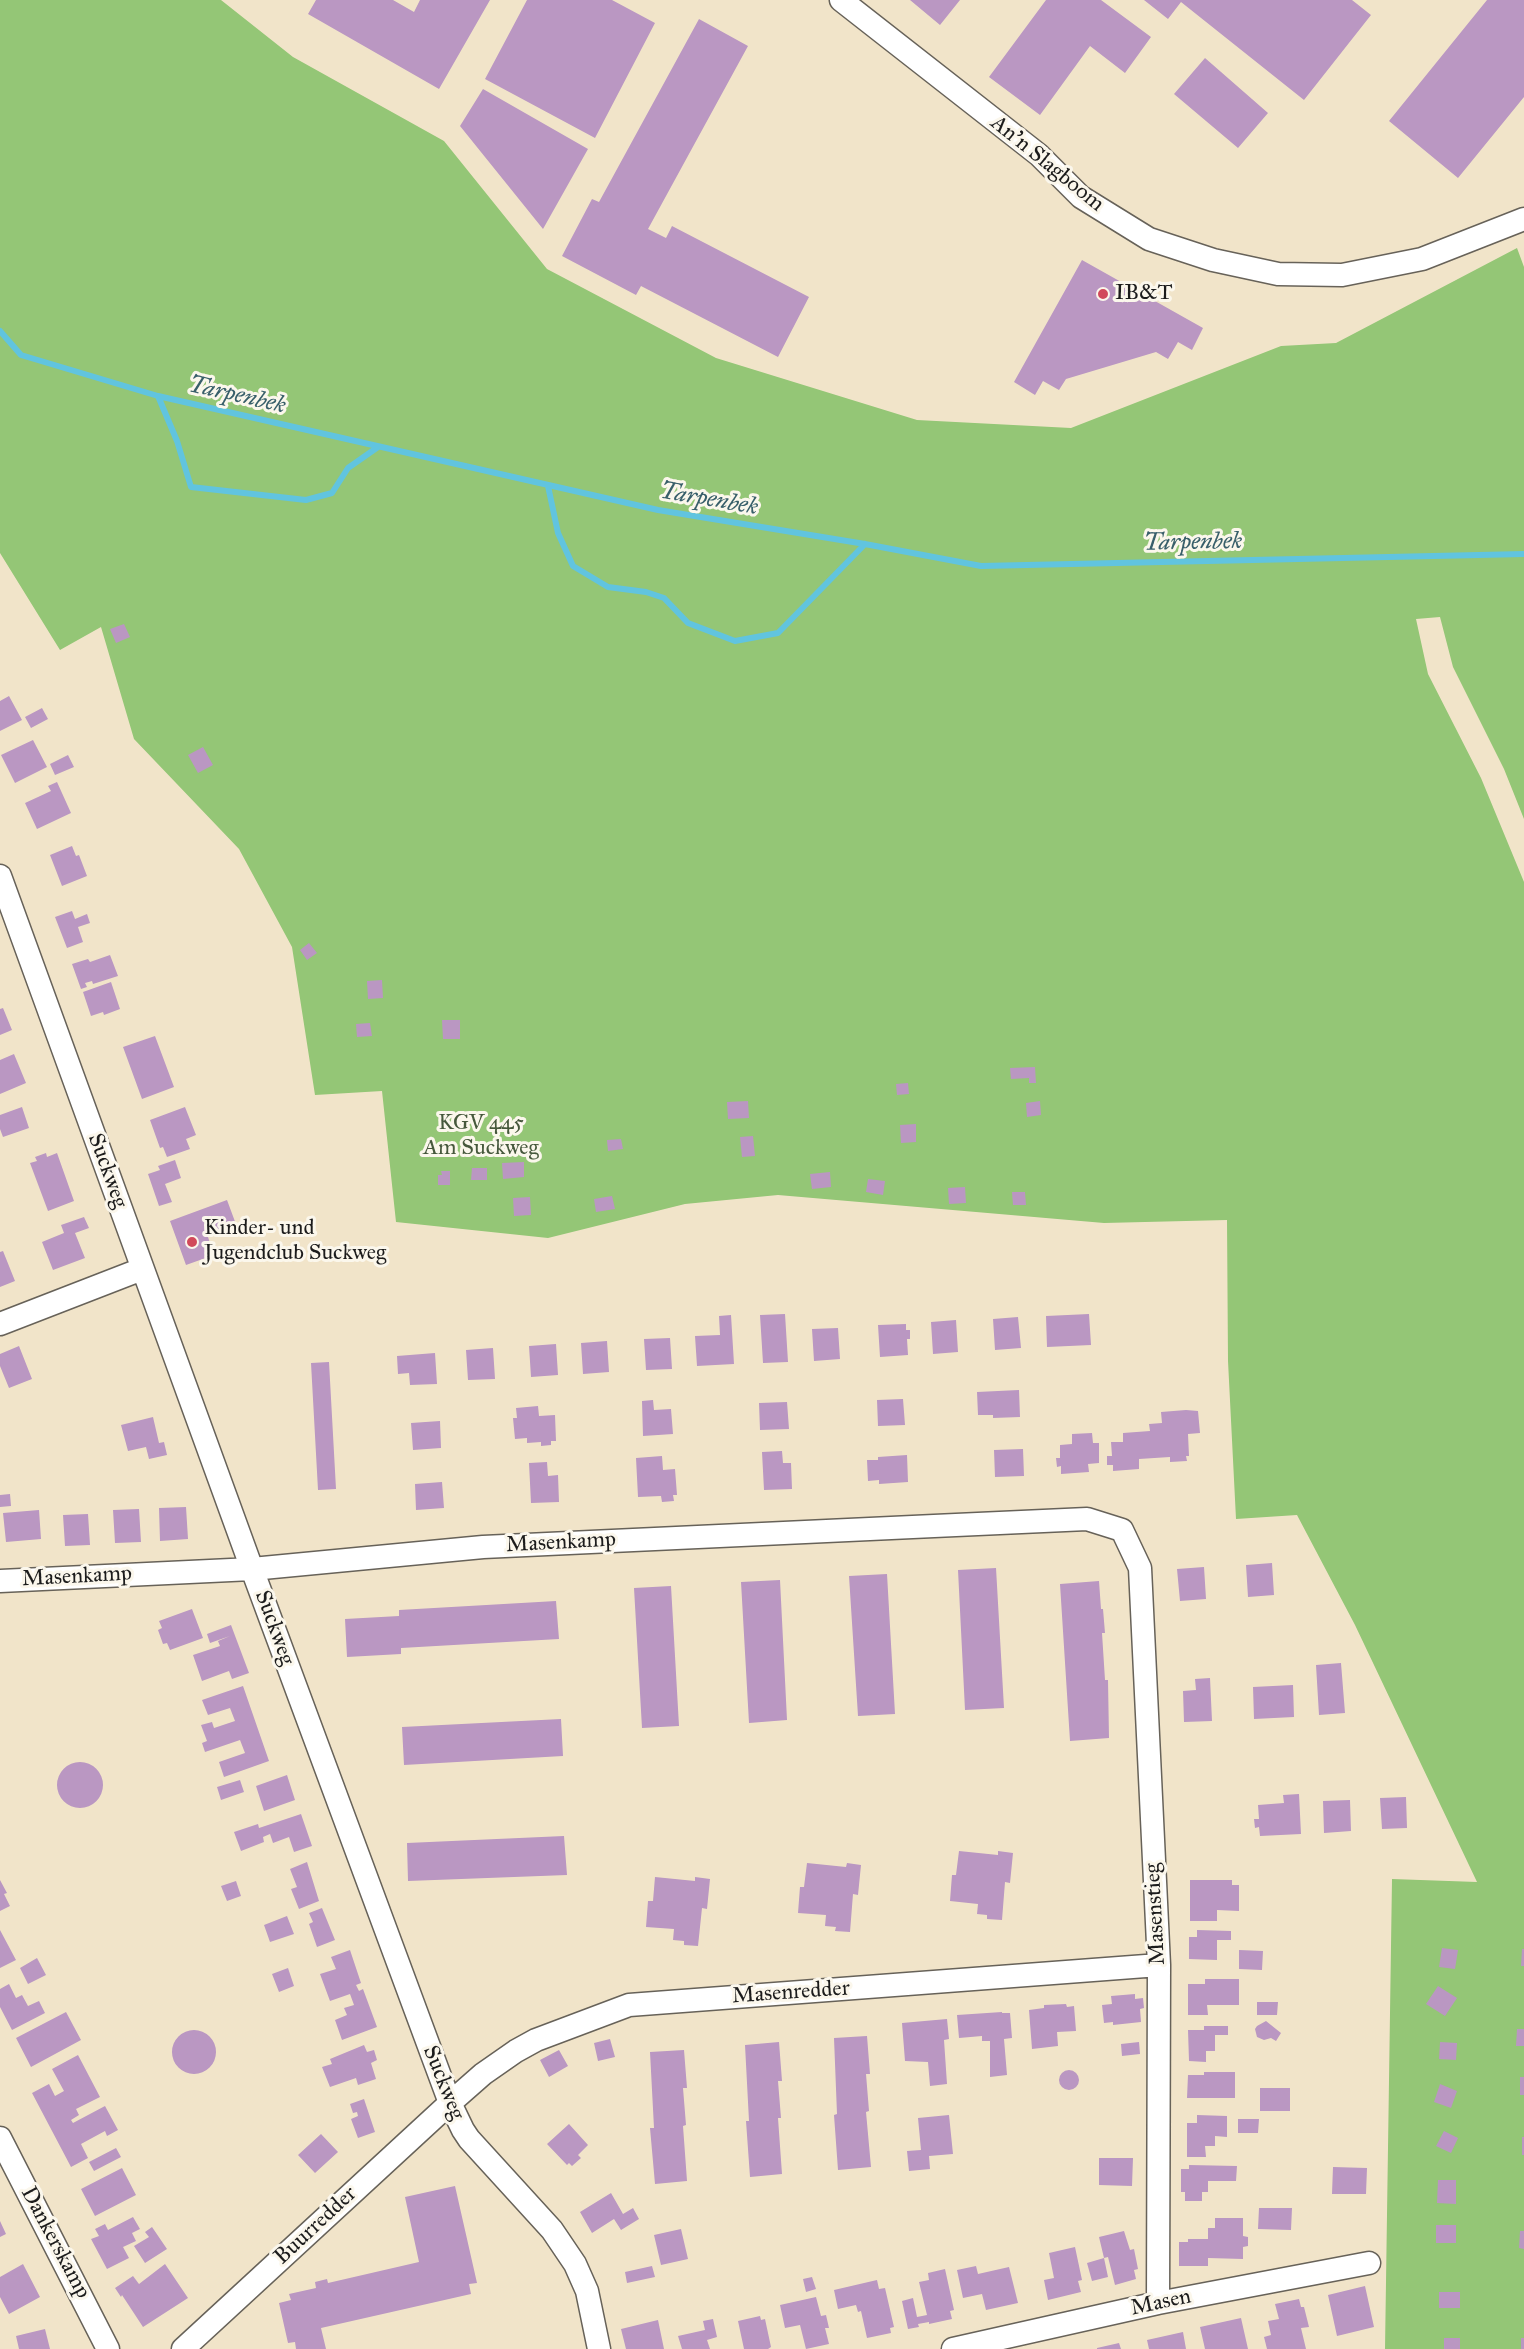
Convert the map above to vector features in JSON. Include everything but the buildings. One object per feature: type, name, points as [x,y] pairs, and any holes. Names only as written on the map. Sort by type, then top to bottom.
[{"type":"street","name":"An'n Slagboom","points":[[841,0],[1039,155],[1081,197],[1149,239],[1213,260],[1278,274],[1342,276],[1422,259],[1524,219]]},
{"type":"street","name":"Suckweg","points":[[0,876],[7,917],[142,1269],[450,2103],[469,2139],[552,2230],[575,2264],[587,2290],[599,2349]]},
{"type":"street","points":[[0,1324],[142,1269]]},
{"type":"street","name":"Masenkamp","points":[[0,1581],[252,1569],[483,1547],[1069,1520],[1087,1520],[1122,1530]]},
{"type":"street","name":"Masenstieg","points":[[1122,1530],[1140,1568],[1159,1965],[1158,2303]]},
{"type":"street","name":"Masenredder","points":[[450,2103],[483,2074],[526,2045],[630,2005],[1159,1965]]},
{"type":"street","name":"Buurredder","points":[[183,2349],[450,2103]]},
{"type":"street","name":"Dankerskamp","points":[[0,2138],[108,2349]]},
{"type":"street","name":"Masen","points":[[953,2349],[1158,2303],[1369,2263]]},
{"type":"green space","name":"KGV 445 Am Suckweg","points":[[0,0],[221,0],[293,57],[444,141],[547,269],[716,358],[917,420],[1071,428],[1281,346],[1336,343],[1517,248],[1524,267],[1524,819],[1504,769],[1453,667],[1440,617],[1416,619],[1428,674],[1481,778],[1524,882],[1524,2349],[1385,2349],[1392,1879],[1477,1882],[1355,1625],[1297,1515],[1236,1519],[1228,1361],[1227,1220],[1104,1223],[778,1195],[685,1204],[548,1238],[396,1222],[382,1091],[315,1095],[292,947],[239,849],[134,739],[101,627],[60,650],[0,553]]},
{"type":"waterway","name":"Tarpenbek","points":[[0,331],[21,355],[158,396],[658,510],[865,544],[981,566],[1524,554]]},
{"type":"waterway","name":"Tarpenbek","points":[[158,396],[177,441],[191,487],[306,500],[332,493],[348,468],[378,447]]},
{"type":"waterway","name":"Tarpenbek","points":[[548,486],[558,533],[573,566],[608,587],[646,592],[664,598],[688,623],[735,641],[778,633],[865,544]]},
{"type":"place","name":"IB&T","points":[[1103,294]]},
{"type":"place","name":"Kinder- und Jugendclub Suckweg","points":[[192,1242]]}]
